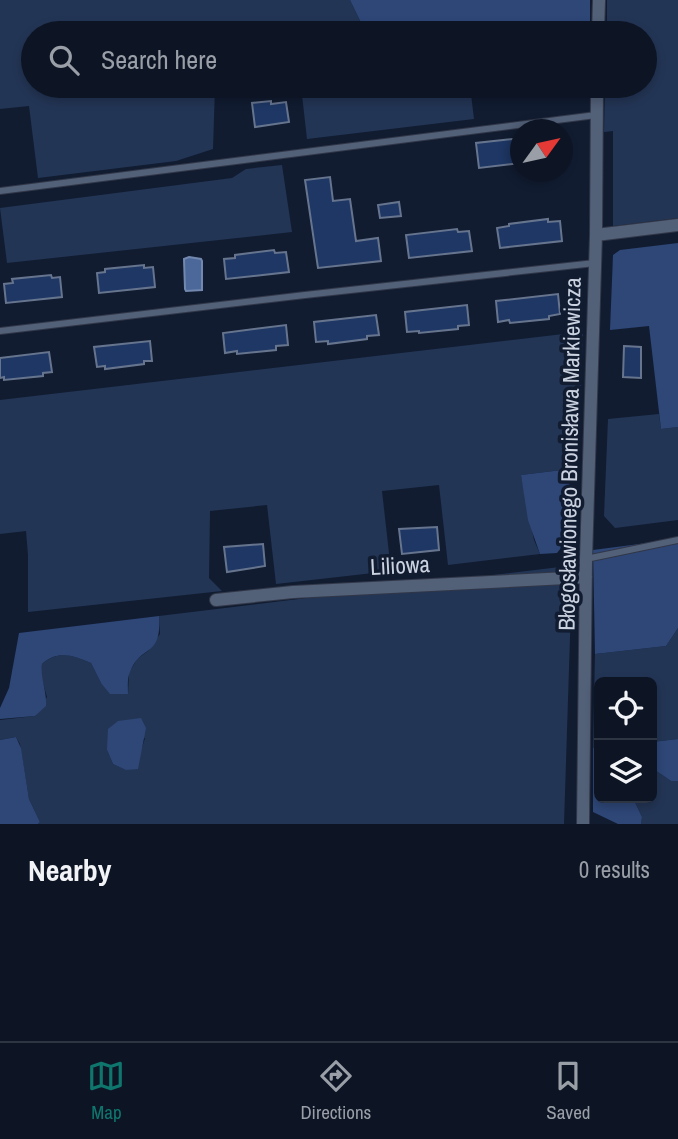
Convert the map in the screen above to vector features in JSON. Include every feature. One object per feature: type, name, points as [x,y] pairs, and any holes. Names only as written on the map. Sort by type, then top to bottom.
[{"type":"street","points":[[598,21],[599,0]]},
{"type":"street","name":"Błogosławionego Bronisława Markiewicza","points":[[583,824],[586,559],[597,234],[597,98]]},
{"type":"street","points":[[597,234],[678,225]]},
{"type":"street","name":"Liliowa","points":[[216,600],[293,592],[586,577]]},
{"type":"lane","points":[[0,191],[596,115]]},
{"type":"lane","points":[[0,331],[595,263]]},
{"type":"lane","points":[[586,559],[678,540]]},
{"type":"shaded area","points":[[0,0],[350,0],[360,21],[21,21],[21,98],[215,98],[213,149],[176,161],[38,178],[29,106],[0,109]]},
{"type":"shaded area","points":[[350,0],[590,0],[590,21],[360,21]]},
{"type":"shaded area","points":[[607,0],[678,0],[678,218],[613,226],[613,131],[604,132],[605,98],[657,98],[657,21],[607,21]]},
{"type":"shaded area","points":[[302,98],[471,98],[474,119],[307,139]]},
{"type":"shaded area","points":[[282,165],[292,232],[7,263],[0,208],[232,178],[246,169]]},
{"type":"shaded area","points":[[678,243],[678,427],[661,429],[649,326],[610,330],[613,255],[620,250]]},
{"type":"shaded area","points":[[189,257],[202,261],[202,290],[185,289],[184,259]]},
{"type":"shaded area","points":[[572,333],[583,334],[578,468],[521,475],[534,540],[540,554],[448,565],[439,485],[382,491],[391,571],[276,584],[267,505],[210,511],[209,578],[222,591],[28,612],[26,531],[0,534],[0,400]]},
{"type":"shaded area","points":[[659,414],[661,429],[678,427],[678,520],[615,528],[604,516],[608,419]]},
{"type":"shaded area","points":[[570,469],[568,539],[557,553],[540,554],[528,520],[521,475]]},
{"type":"shaded area","points":[[678,539],[678,628],[666,646],[595,654],[593,550]]},
{"type":"shaded area","points":[[560,567],[572,575],[564,824],[38,824],[40,822],[29,799],[20,744],[16,737],[0,740],[0,720],[35,716],[47,697],[40,673],[42,664],[60,655],[91,663],[101,683],[128,694],[129,673],[137,659],[148,651],[160,634],[159,616]],"holes":[[[145,738],[137,764],[127,770],[113,764],[107,750]]]},
{"type":"shaded area","points":[[159,616],[157,639],[130,672],[128,694],[110,694],[91,663],[72,656],[59,655],[42,664],[46,706],[35,716],[0,719],[0,708],[9,688],[19,633]]},
{"type":"shaded area","points":[[678,628],[678,739],[657,741],[657,677],[595,677],[595,654],[666,646]]},
{"type":"shaded area","points":[[141,718],[146,728],[138,769],[126,770],[113,764],[107,750],[108,729],[118,721]]},
{"type":"shaded area","points":[[16,737],[21,748],[29,799],[40,822],[38,824],[0,824],[0,740]]},
{"type":"shaded area","points":[[678,739],[678,781],[671,781],[657,771],[657,741]]},
{"type":"shaded area","points":[[594,748],[594,803],[635,803],[642,817],[641,824],[618,824],[593,812]]},
{"type":"shaded area","points":[[657,771],[671,781],[678,781],[678,824],[641,824],[642,817],[635,803],[657,803]]},
{"type":"building","points":[[271,101],[271,104],[286,102],[289,122],[255,127],[252,103]]},
{"type":"building","points":[[510,139],[510,164],[479,168],[476,143]]},
{"type":"building","points":[[330,177],[333,201],[350,199],[356,241],[378,238],[381,261],[318,268],[305,180]]},
{"type":"building","points":[[399,202],[401,216],[380,218],[378,205]]},
{"type":"building","points":[[548,219],[548,222],[560,221],[562,241],[500,248],[497,228]]},
{"type":"building","points":[[457,229],[458,232],[469,231],[472,251],[409,258],[406,235]]},
{"type":"building","points":[[274,250],[275,253],[286,252],[289,272],[226,279],[224,259]]},
{"type":"building","points":[[144,265],[144,268],[153,267],[155,287],[99,293],[97,273],[105,272],[105,269]]},
{"type":"building","points":[[51,275],[52,278],[60,277],[62,297],[6,303],[4,284],[13,283],[12,279]]},
{"type":"building","points":[[558,294],[560,314],[549,316],[549,319],[498,322],[496,301]]},
{"type":"building","points":[[467,305],[469,325],[458,326],[458,329],[407,332],[405,312]]},
{"type":"building","points":[[376,315],[379,335],[328,344],[328,341],[316,342],[314,322]]},
{"type":"building","points":[[286,325],[288,345],[276,346],[276,350],[225,353],[223,333]]},
{"type":"building","points":[[150,341],[152,361],[105,369],[105,366],[97,367],[94,347]]},
{"type":"building","points":[[624,346],[641,347],[641,378],[623,377]]},
{"type":"building","points":[[49,352],[52,372],[43,373],[43,376],[4,380],[4,377],[0,378],[0,358]]},
{"type":"building","points":[[437,527],[439,550],[402,554],[399,529]]},
{"type":"building","points":[[263,544],[265,566],[227,572],[224,547]]}]
